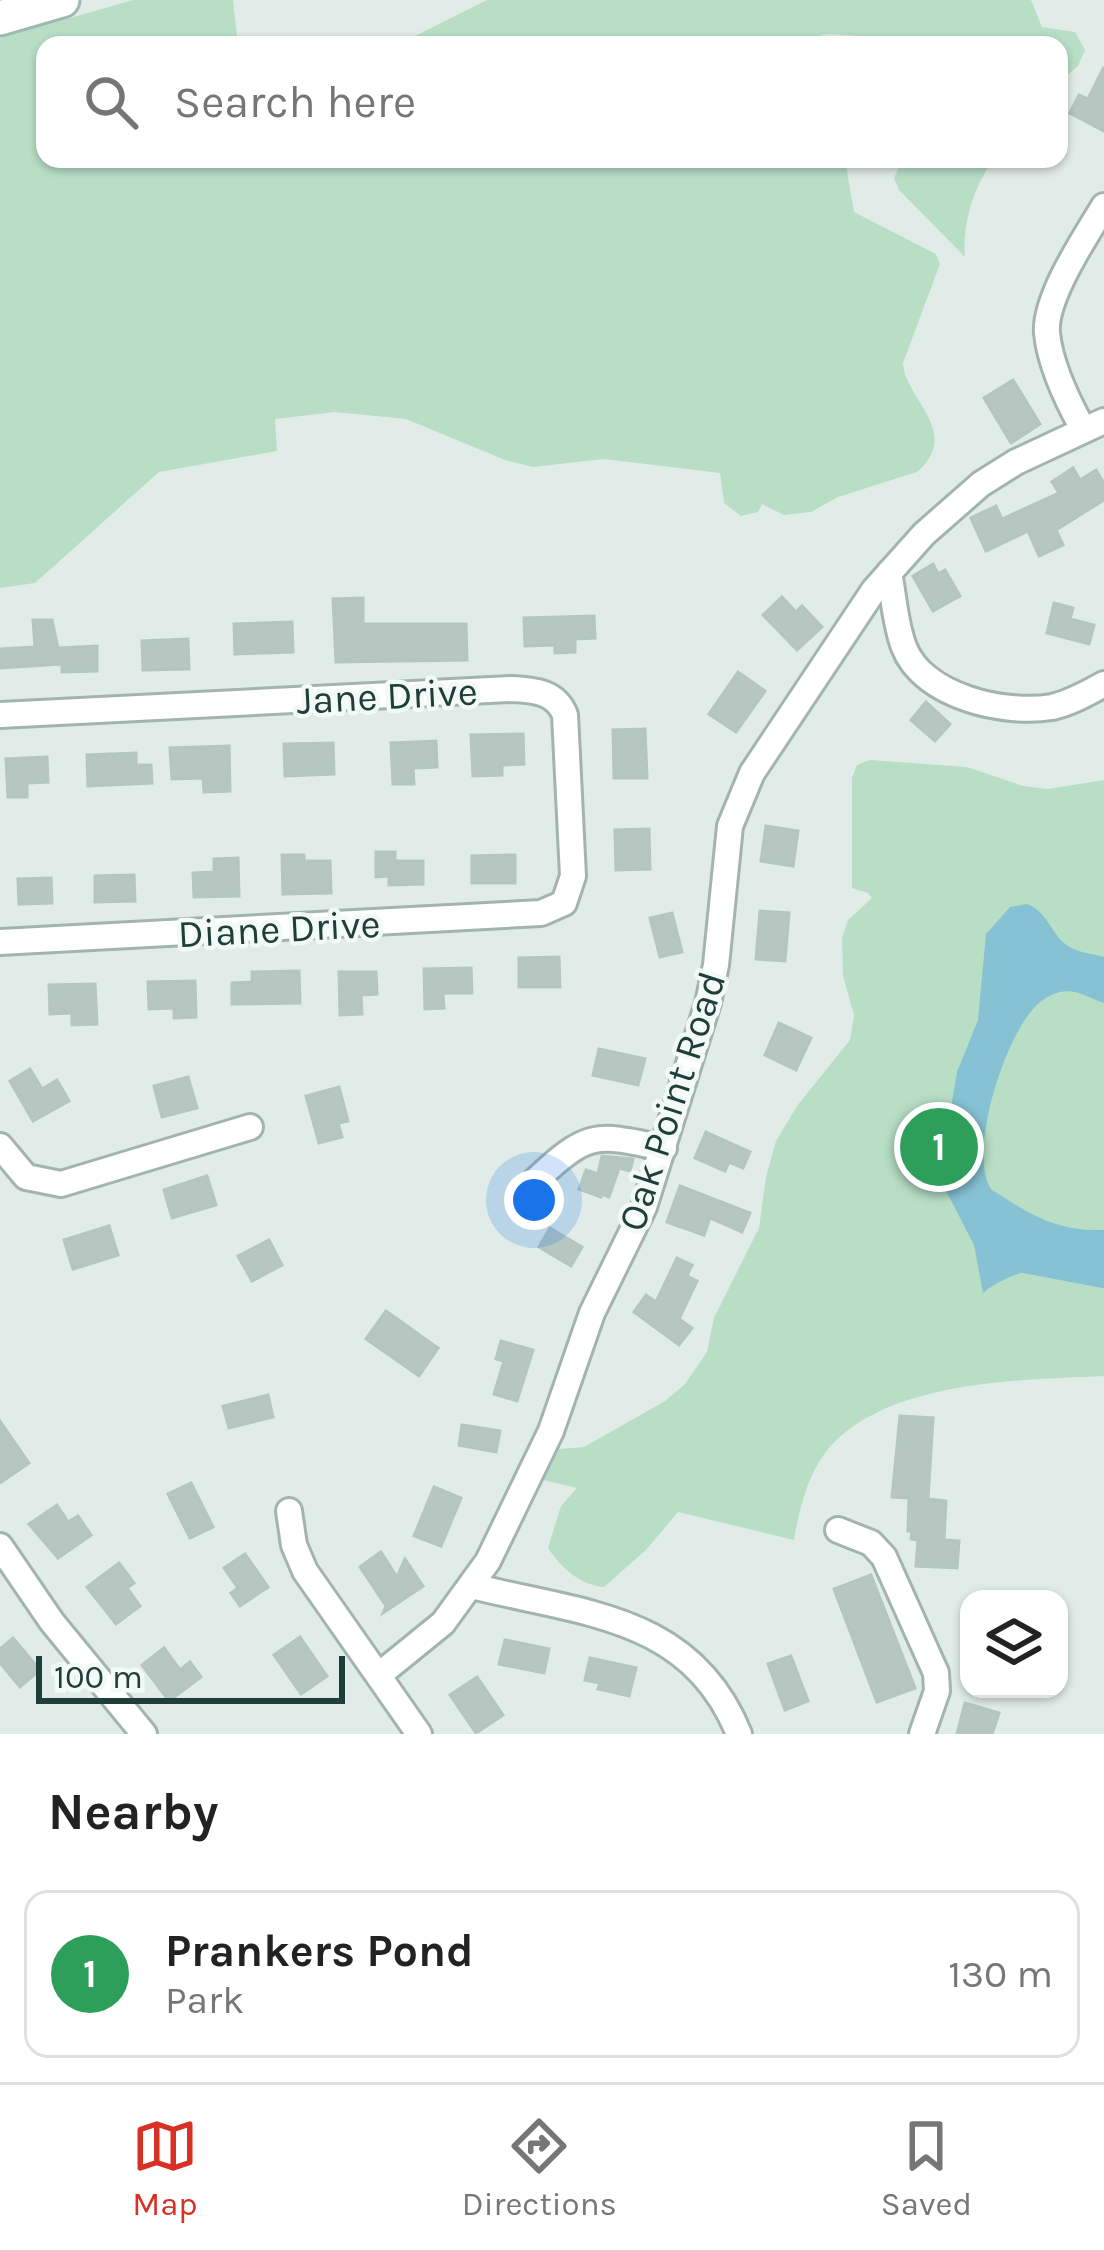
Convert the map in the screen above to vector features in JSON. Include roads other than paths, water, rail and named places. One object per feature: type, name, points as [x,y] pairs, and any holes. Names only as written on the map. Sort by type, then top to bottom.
[{"type":"street","points":[[0,18],[62,0]]},
{"type":"street","points":[[1093,425],[1058,372],[1047,333],[1057,293],[1104,206]]},
{"type":"street","name":"Oak Point Road","points":[[379,1676],[430,1636],[472,1586],[534,1468],[583,1336],[644,1207],[716,965],[734,810],[752,773],[889,573],[924,534],[981,484],[1016,461],[1093,425]]},
{"type":"street","points":[[889,573],[904,649],[927,678],[948,690],[1005,708],[1032,709],[1057,706],[1104,684]]},
{"type":"street","name":"Jane Drive","points":[[0,715],[512,689],[540,692],[561,706],[566,724],[573,876],[568,897],[558,909]]},
{"type":"street","name":"Diane Drive","points":[[0,942],[558,909]]},
{"type":"street","points":[[0,1146],[26,1177],[61,1184],[250,1127]]},
{"type":"street","points":[[536,1180],[577,1145],[598,1136],[664,1148]]},
{"type":"street","points":[[289,1511],[294,1545],[305,1571],[418,1734]]},
{"type":"street","points":[[838,1530],[871,1543],[884,1557],[934,1666],[937,1690],[922,1734]]},
{"type":"street","points":[[0,1546],[52,1622],[144,1734]]},
{"type":"street","points":[[472,1586],[660,1638],[706,1674],[740,1734]]},
{"type":"water","points":[[1027,904],[1039,911],[1068,946],[1104,957],[1104,1003],[1060,992],[1030,1013],[1016,1034],[994,1090],[987,1121],[985,1173],[992,1190],[1031,1214],[1065,1226],[1104,1230],[1104,1258],[1024,1272],[983,1293],[974,1245],[942,1183],[941,1167],[957,1072],[978,1020],[986,934],[1010,907]]},
{"type":"waterway","points":[[1025,1255],[1104,1270]]},
{"type":"place","name":"Prankers Pond","points":[[939,1147]]}]
